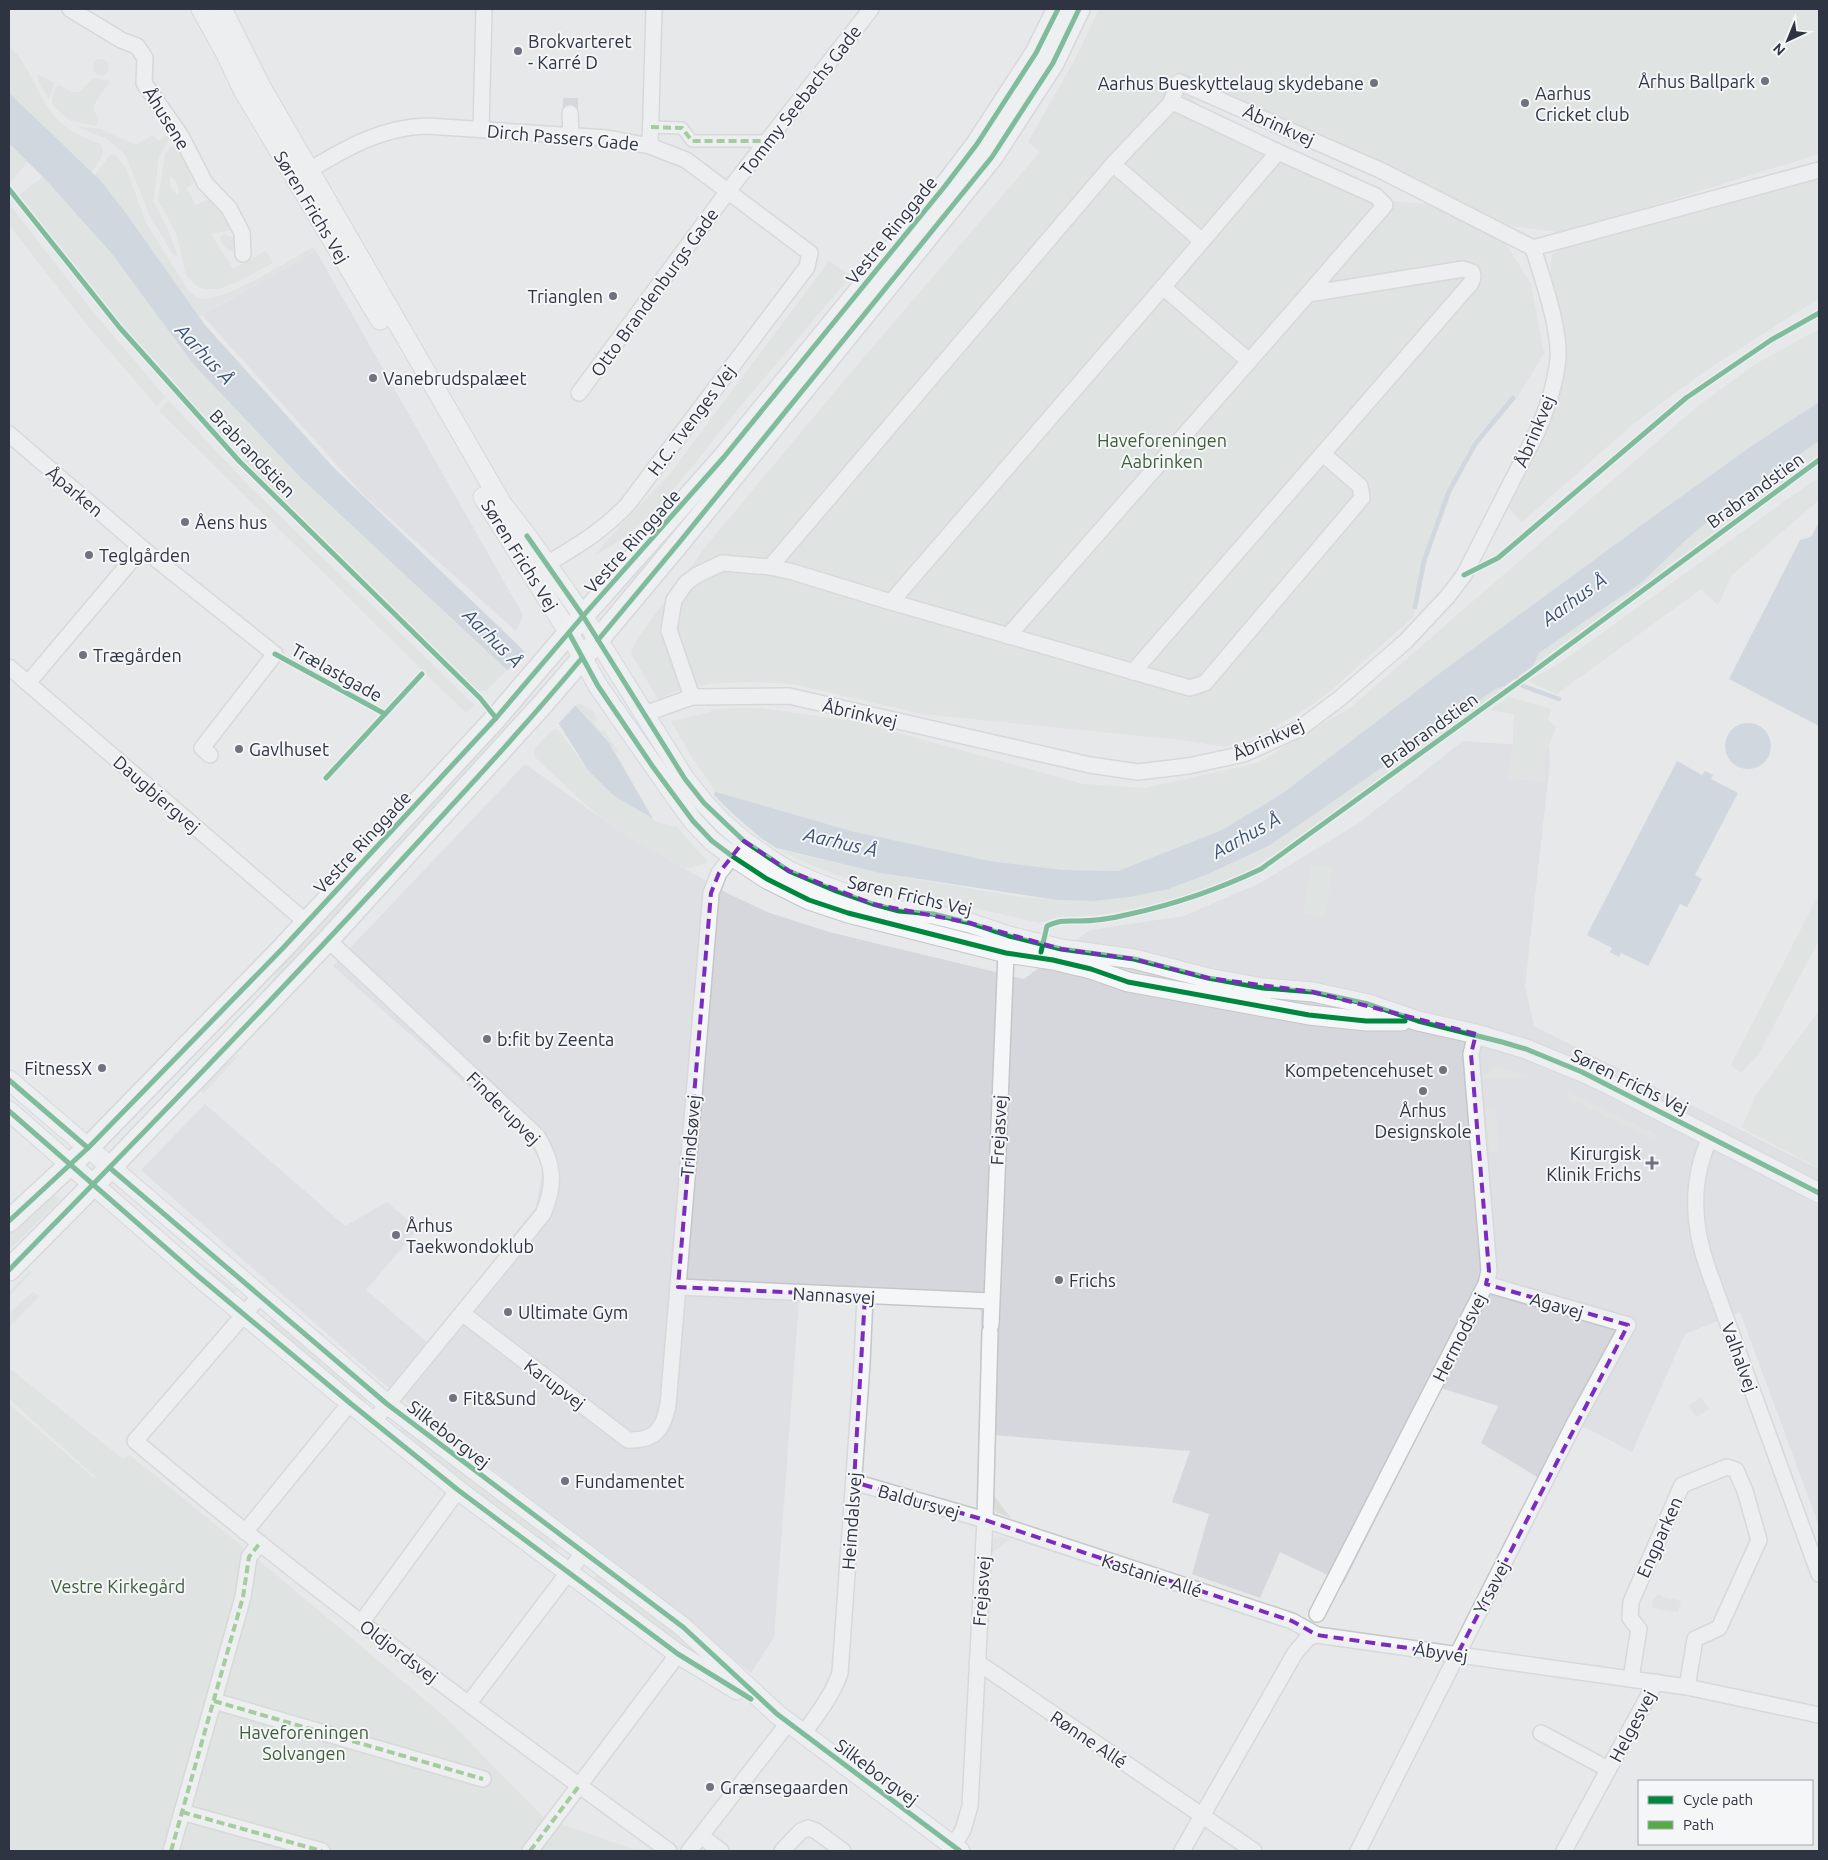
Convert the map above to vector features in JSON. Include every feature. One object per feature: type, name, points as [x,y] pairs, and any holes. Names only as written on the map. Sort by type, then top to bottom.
[{"type":"main road","name":"Vestre Ringgade","points":[[9,1221],[88,1148],[306,922],[429,791],[523,687],[568,633],[724,457],[945,186],[977,144],[1036,53],[1058,9]]},
{"type":"main road","name":"Vestre Ringgade","points":[[9,1270],[110,1168],[328,940],[541,706],[598,640],[685,536],[992,157],[1053,63],[1079,9]]},
{"type":"street","name":"Åhusene","points":[[70,9],[121,40],[137,46],[145,58],[144,83],[181,136],[205,183],[229,208],[242,232],[243,254]]},
{"type":"street","name":"Søren Frichs Vej","points":[[201,9],[243,90],[302,175],[502,504],[583,616],[685,779],[704,803],[744,841],[789,871],[873,904],[956,919],[1008,945]]},
{"type":"street","name":"Søren Frichs Vej","points":[[222,9],[302,175],[401,355],[488,505],[568,633],[598,686],[654,767],[703,831],[732,856],[788,890],[830,907],[1008,945],[1061,949],[1134,959],[1208,978],[1263,988],[1313,992],[1368,1004],[1418,1021],[1476,1034],[1526,1049],[1582,1072],[1819,1192]]},
{"type":"street","points":[[481,130],[484,9]]},
{"type":"street","points":[[650,146],[654,9]]},
{"type":"street","name":"Tommy Seebachs Gade","points":[[728,191],[871,9]]},
{"type":"street","name":"Åbrinkvej","points":[[644,714],[692,697],[789,696],[1090,765],[1138,772],[1188,766],[1244,754],[1299,729],[1339,699],[1406,641],[1448,596],[1464,575],[1547,410],[1558,356],[1554,323],[1534,248],[1380,170],[1180,82],[1170,104]]},
{"type":"street","points":[[770,567],[1113,164],[1170,104],[1177,104],[1376,196],[1385,205],[1008,636]]},
{"type":"street","points":[[570,113],[570,136]]},
{"type":"street","name":"Dirch Passers Gade","points":[[302,175],[360,142],[400,128],[427,126],[607,138],[650,146],[686,160],[810,253]]},
{"type":"street","points":[[651,127],[682,128],[692,141],[767,141]]},
{"type":"street","points":[[891,602],[1164,287],[1278,152]]},
{"type":"street","points":[[1113,164],[1202,241]]},
{"type":"street","points":[[1534,248],[1819,170]]},
{"type":"street","name":"Otto Brandenburgs Gade","points":[[579,393],[728,191]]},
{"type":"street","name":"H.C. Tvenges Vej","points":[[547,564],[588,539],[610,522],[628,504],[807,267],[810,253]]},
{"type":"street","points":[[1133,672],[1465,290],[1473,277],[1472,272],[1463,269],[1308,294]]},
{"type":"street","points":[[1164,287],[1249,361]]},
{"type":"street","name":"Åparken","points":[[9,434],[142,548]]},
{"type":"street","points":[[692,697],[669,630],[674,600],[686,583],[697,574],[722,564],[770,567],[793,572],[1190,688],[1205,684],[1362,498],[1360,486],[1322,454]]},
{"type":"street","points":[[28,683],[142,548]]},
{"type":"street","name":"Trælastgade","points":[[142,548],[275,654],[202,748],[210,755]]},
{"type":"street","name":"Daugbjergvej","points":[[9,667],[306,922]]},
{"type":"street","name":"Trindsøvej","points":[[652,1436],[664,1421],[668,1405],[711,893],[720,873],[744,841]]},
{"type":"street","name":"Finderupvej","points":[[328,940],[537,1136],[551,1166],[552,1183],[549,1199],[543,1214],[373,1422]]},
{"type":"street","name":"Frejasvej","points":[[957,1849],[970,1806],[976,1662],[985,1520],[990,1301],[1008,945]]},
{"type":"street","name":"Hermodsvej","points":[[1317,1614],[1486,1284],[1489,1271],[1471,1054],[1476,1034]]},
{"type":"street","name":"Silkeborgvej","points":[[9,1080],[387,1404],[682,1627],[782,1718],[957,1849]]},
{"type":"street","name":"Silkeborgvej","points":[[9,1111],[350,1404],[458,1490],[678,1654],[782,1718]]},
{"type":"street","name":"Valhalvej","points":[[1711,1136],[1703,1153],[1697,1176],[1695,1212],[1700,1244],[1819,1574]]},
{"type":"street","name":"Agavej","points":[[1486,1284],[1628,1325]]},
{"type":"street","name":"Nannasvej","points":[[678,1287],[990,1301]]},
{"type":"street","points":[[244,1314],[260,1296]]},
{"type":"street","name":"Heimdalsvej","points":[[803,1734],[827,1701],[840,1673],[862,1363],[864,1296]]},
{"type":"street","name":"Karupvej","points":[[462,1313],[628,1440],[642,1440],[652,1436]]},
{"type":"street","name":"Oldjordsvej","points":[[244,1314],[135,1441],[245,1532],[361,1622],[579,1786],[669,1851]]},
{"type":"street","name":"Yrsavej","points":[[1358,1851],[1584,1404],[1628,1325]]},
{"type":"street","points":[[245,1532],[350,1404]]},
{"type":"street","name":"Engparken","points":[[1632,1678],[1639,1629],[1630,1618],[1631,1602],[1668,1516],[1682,1485],[1727,1467],[1736,1470],[1745,1491],[1760,1540],[1719,1628],[1695,1639],[1687,1687]]},
{"type":"street","name":"Baldursvej","points":[[854,1482],[985,1520]]},
{"type":"street","points":[[361,1622],[458,1490]]},
{"type":"street","name":"Kastanie Allé","points":[[985,1520],[1292,1620],[1317,1635]]},
{"type":"street","points":[[171,1851],[243,1597],[249,1556],[260,1543]]},
{"type":"street","points":[[469,1703],[583,1553]]},
{"type":"street","points":[[1182,1851],[1295,1653],[1308,1638],[1317,1635]]},
{"type":"street","name":"Åbyvej","points":[[1317,1635],[1632,1678],[1687,1687],[1819,1716]]},
{"type":"street","points":[[530,1851],[678,1654]]},
{"type":"street","name":"Rønne Allé","points":[[976,1662],[1202,1816]]},
{"type":"street","name":"Helgesvej","points":[[1564,1851],[1656,1682]]},
{"type":"street","points":[[214,1701],[483,1778]]},
{"type":"street","points":[[689,1851],[782,1718]]},
{"type":"street","name":"Helgesvej","points":[[1541,1733],[1608,1769]]},
{"type":"street","points":[[182,1812],[322,1851]]},
{"type":"street","points":[[1202,1816],[1254,1851]]},
{"type":"street","points":[[782,1851],[802,1831],[808,1828],[816,1831],[842,1851]]},
{"type":"street","points":[[701,1836],[721,1851]]},
{"type":"highlighted area","points":[[744,841],[789,871],[873,904],[970,923],[1061,949],[1134,959],[1208,978],[1313,992],[1476,1034],[1471,1054],[1489,1271],[1486,1284],[1628,1325],[1457,1655],[1317,1635],[1292,1621],[985,1520],[854,1482],[865,1296],[678,1287],[711,893],[719,873]]},
{"type":"shaded area","points":[[316,251],[523,615],[516,631],[364,495],[202,315]]},
{"type":"shaded area","points":[[1463,741],[1549,747],[1550,762],[1525,986],[1534,1026],[1819,1169],[1819,1526],[1740,1312],[1685,1334],[1632,1452],[1583,1426],[1552,1486],[1481,1443],[1498,1406],[1441,1388],[1344,1583],[1280,1552],[1260,1598],[1192,1574],[1209,1514],[1172,1502],[1190,1451],[980,1434],[981,1307],[799,1300],[774,1637],[751,1673],[382,1382],[141,1170],[205,1104],[345,1226],[387,1202],[418,1229],[366,1290],[428,1343],[536,1207],[543,1169],[530,1141],[333,966],[525,764],[622,833],[729,894],[767,912],[829,932],[1024,979],[1090,930],[1184,916],[1260,883],[1359,823]]},
{"type":"green space","name":"Haveforeningen Aabrinken","points":[[1099,9],[1819,9],[1819,154],[1564,233],[1505,225],[1173,71],[1200,109],[1394,201],[1442,206],[1502,238],[1531,284],[1544,353],[1517,398],[1476,446],[1452,492],[1426,562],[1413,617],[1329,692],[1304,710],[1267,731],[1226,747],[1182,740],[922,714],[793,684],[755,682],[715,683],[677,691],[658,699],[631,653],[637,639],[707,545],[837,389],[1040,152],[1028,142],[1074,61]]},
{"type":"green space","points":[[9,46],[24,64],[47,105],[62,124],[80,136],[100,144],[103,149],[101,158],[92,172],[9,93]]},
{"type":"green space","points":[[101,59],[109,67],[101,75],[93,67]]},
{"type":"green space","points":[[37,74],[54,83],[49,99],[40,85]]},
{"type":"green space","points":[[92,79],[110,81],[93,106],[98,122],[95,126],[69,120],[52,104],[54,90],[57,86],[59,85],[72,92],[80,92]]},
{"type":"green space","points":[[76,126],[100,129],[136,145],[153,135],[158,141],[166,136],[170,137],[159,157],[153,201],[167,228],[177,254],[176,256],[172,253],[150,216],[125,154],[107,139]]},
{"type":"green space","points":[[9,143],[28,161],[9,184]]},
{"type":"green space","points":[[170,147],[181,147],[193,184],[186,188],[196,205],[207,200],[211,201],[219,206],[228,218],[231,226],[230,230],[211,234],[233,269],[266,251],[273,263],[239,281],[218,289],[205,289],[197,286],[186,275],[176,232],[158,200],[165,154]],"holes":[[[170,176],[178,188],[178,196],[170,187]]]},
{"type":"green space","points":[[114,154],[126,168],[146,223],[188,290],[197,297],[204,299],[228,293],[259,278],[313,247],[316,251],[199,316],[128,216],[95,175],[110,155]]},
{"type":"green space","points":[[43,177],[112,254],[194,365],[300,477],[507,670],[486,691],[478,691],[249,466],[244,461],[246,455],[228,436],[224,439],[141,348],[55,244],[19,195]]},
{"type":"green space","points":[[1819,177],[1819,298],[1711,367],[1633,424],[1522,522],[1507,506],[1552,413],[1562,386],[1565,367],[1565,340],[1550,270],[1552,254],[1564,248]]},
{"type":"green space","points":[[9,204],[90,308],[165,397],[157,406],[87,325],[9,225]]},
{"type":"green space","points":[[224,234],[234,238],[236,242],[233,251],[226,248],[221,242],[220,237]]},
{"type":"green space","points":[[829,261],[851,276],[719,432],[671,492],[635,528],[616,543],[594,556],[670,474]]},
{"type":"green space","points":[[1819,329],[1819,402],[1753,445],[1654,516],[1448,667],[1283,793],[1222,830],[1118,871],[1063,870],[990,861],[851,831],[716,792],[693,759],[671,721],[711,712],[712,709],[761,708],[859,722],[1083,784],[1145,788],[1257,763],[1350,708],[1697,407],[1754,365]]},
{"type":"green space","points":[[168,400],[249,486],[474,705],[466,713],[159,411]]},
{"type":"green space","points":[[1819,441],[1819,455],[1533,666],[1539,653],[1642,582],[1689,537],[1735,499]]},
{"type":"green space","points":[[1819,478],[1819,500],[1732,575],[1718,605],[1701,589],[1557,694],[1528,681],[1562,662]]},
{"type":"green space","points":[[537,684],[541,685],[460,777],[416,832],[268,988],[281,964]]},
{"type":"green space","points":[[1505,686],[1498,694],[1288,846],[1245,873],[1196,892],[1150,906],[1100,915],[1059,917],[1040,923],[851,880],[806,863],[780,850],[880,873],[1020,897],[1093,901],[1130,897],[1270,845],[1492,691]]},
{"type":"green space","points":[[1509,697],[1551,709],[1548,720],[1556,727],[1545,756],[1545,782],[1507,779],[1513,743],[1514,714],[1490,710]]},
{"type":"green space","points":[[578,703],[593,711],[597,719],[594,723],[601,732],[604,730],[618,752],[613,750],[610,744],[576,706]]},
{"type":"green space","points":[[557,729],[588,770],[614,796],[656,822],[677,827],[707,861],[704,864],[684,869],[617,830],[587,806],[534,756],[534,750],[551,731]]},
{"type":"green space","points":[[1311,864],[1333,867],[1325,917],[1303,913]]},
{"type":"green space","points":[[1819,894],[1819,940],[1758,1055],[1741,1073],[1731,1065]]},
{"type":"green space","points":[[1097,962],[1148,968],[1145,978]]},
{"type":"green space","points":[[1819,1011],[1819,1168],[1742,1128],[1755,1097]]},
{"type":"green space","points":[[238,1054],[204,1093],[202,1093],[200,1087]]},
{"type":"green space","points":[[1497,1066],[1532,1077],[1484,1079],[1484,1075]]},
{"type":"green space","points":[[1566,1090],[1657,1134],[1654,1141],[1568,1099]]},
{"type":"green space","points":[[1496,1108],[1499,1152],[1489,1153],[1486,1109]]},
{"type":"green space","points":[[54,1195],[60,1200],[9,1250],[9,1235]]},
{"type":"green space","points":[[132,1205],[181,1248],[236,1290],[233,1294],[130,1207]]},
{"type":"green space","points":[[29,1271],[31,1273],[9,1296],[9,1292]]},
{"type":"green space","points":[[33,1292],[39,1296],[9,1327],[9,1315]]},
{"type":"green space","points":[[272,1318],[367,1399],[364,1404],[269,1323]]},
{"type":"green space","points":[[9,1368],[123,1459],[130,1455],[444,1716],[544,1818],[638,1851],[9,1851],[9,1404],[94,1478],[96,1477],[9,1399]]},
{"type":"green space","points":[[1701,1397],[1709,1409],[1696,1417],[1689,1406]]},
{"type":"green space","points":[[402,1427],[559,1547],[555,1552],[477,1494],[398,1432]]},
{"type":"green space","points":[[994,1496],[1011,1518],[996,1512],[993,1506]]},
{"type":"green space","points":[[999,1536],[1010,1539],[992,1553],[991,1543],[995,1537]]},
{"type":"green space","points":[[597,1575],[675,1633],[706,1661],[704,1663],[593,1580]]},
{"type":"green space","points":[[1659,1594],[1663,1597],[1681,1601],[1678,1612],[1652,1608],[1653,1600]]},
{"type":"water","name":"Aarhus Å","points":[[9,93],[100,180],[128,216],[205,325],[333,467],[524,651],[610,744],[613,751],[716,792],[851,831],[990,861],[1063,870],[1118,871],[1222,830],[1283,793],[1448,667],[1654,516],[1753,445],[1819,402],[1819,441],[1735,499],[1689,537],[1642,582],[1539,653],[1533,666],[1505,686],[1494,690],[1270,845],[1208,874],[1168,889],[1130,897],[1093,901],[1057,900],[880,873],[652,818],[614,796],[588,770],[559,724],[507,670],[300,477],[194,365],[112,254],[47,181],[9,143]]},
{"type":"water","points":[[1819,522],[1819,726],[1729,679],[1800,540],[1811,537]]},
{"type":"water","points":[[1753,723],[1765,729],[1770,737],[1770,755],[1765,763],[1757,768],[1743,769],[1731,763],[1726,755],[1725,741],[1731,729],[1739,724]]},
{"type":"water","points":[[1677,761],[1702,775],[1705,771],[1713,775],[1711,779],[1738,793],[1695,875],[1702,879],[1687,907],[1680,904],[1648,966],[1621,953],[1619,957],[1610,952],[1612,948],[1587,935]]},
{"type":"pier","points":[[525,651],[576,705],[558,724],[507,671]]},
{"type":"pier","points":[[614,751],[715,791],[714,795],[734,815],[761,838],[781,851],[653,819]]},
{"type":"waterway","points":[[1415,607],[1424,561],[1449,491],[1476,443],[1513,398]]},
{"type":"waterway","points":[[1514,674],[1523,686],[1559,699]]},
{"type":"tunnel","points":[[570,113],[571,92]]},
{"type":"marked path","points":[[651,127],[682,128],[692,141],[767,141]]},
{"type":"marked path","points":[[171,1851],[243,1597],[249,1557],[260,1543]]},
{"type":"marked path","points":[[214,1701],[483,1779]]},
{"type":"marked path","points":[[530,1851],[579,1786]]},
{"type":"marked path","points":[[182,1812],[322,1851]]},
{"type":"cycle path","points":[[9,1221],[88,1148],[283,948],[496,718],[583,616],[724,457],[945,186],[977,144],[1036,53],[1058,9]]},
{"type":"cycle path","points":[[598,640],[992,157],[1053,63],[1079,9]]},
{"type":"cycle path","name":"Brabrandstien","points":[[9,189],[120,328],[240,462],[480,698],[496,718]]},
{"type":"cycle path","points":[[1464,575],[1498,558],[1686,398],[1771,340],[1819,313]]},
{"type":"cycle path","name":"Brabrandstien","points":[[1041,952],[1047,926],[1051,924],[1062,921],[1104,919],[1164,906],[1229,883],[1261,869],[1530,674],[1819,460]]},
{"type":"cycle path","points":[[527,536],[583,616],[685,779],[704,803],[744,841],[789,871],[836,891],[899,911],[933,914],[1061,949],[1134,959],[1208,978],[1263,988],[1313,992],[1368,1004],[1418,1021],[1526,1049],[1582,1072],[1819,1193]]},
{"type":"cycle path","points":[[569,633],[598,686],[653,767],[693,821],[712,841],[732,856],[767,879],[809,900],[848,913],[1006,953],[1053,960],[1091,969],[1128,982],[1309,1015],[1366,1021],[1405,1021]]},
{"type":"cycle path","points":[[275,654],[385,714]]},
{"type":"cycle path","points":[[9,1270],[310,959],[474,781],[582,658]]},
{"type":"cycle path","points":[[326,778],[422,674]]},
{"type":"cycle path","points":[[9,1080],[88,1148]]},
{"type":"cycle path","points":[[9,1111],[198,1276],[458,1490],[678,1654],[751,1699]]},
{"type":"cycle path","points":[[110,1168],[387,1404],[683,1627],[777,1714],[960,1851]]},
{"type":"place","name":"Brokvarteret - Karré D","points":[[518,51]]},
{"type":"place","name":"Århus Ballpark","points":[[1765,81]]},
{"type":"place","name":"Aarhus Bueskyttelaug skydebane","points":[[1374,83]]},
{"type":"place","name":"Aarhus Cricket club","points":[[1525,103]]},
{"type":"place","name":"Trianglen","points":[[613,296]]},
{"type":"place","name":"Vanebrudspalæet","points":[[373,378]]},
{"type":"place","name":"Åens hus","points":[[185,522]]},
{"type":"place","name":"Teglgården","points":[[89,555]]},
{"type":"place","name":"Trægården","points":[[83,655]]},
{"type":"place","name":"Gavlhuset","points":[[239,749]]},
{"type":"place","name":"b:fit by Zeenta","points":[[487,1039]]},
{"type":"place","name":"FitnessX","points":[[102,1068]]},
{"type":"place","name":"Kompetencehuset","points":[[1443,1070]]},
{"type":"place","name":"Århus Designskole","points":[[1423,1091]]},
{"type":"place","name":"Kirurgisk Klinik Frichs","points":[[1652,1163]]},
{"type":"place","name":"Århus Taekwondoklub","points":[[396,1235]]},
{"type":"place","name":"Frichs","points":[[1059,1280]]},
{"type":"place","name":"Ultimate Gym","points":[[508,1312]]},
{"type":"place","name":"Fit&Sund","points":[[453,1398]]},
{"type":"place","name":"Fundamentet","points":[[565,1481]]},
{"type":"place","name":"Grænsegaarden","points":[[710,1787]]},
{"type":"park label","name":"Vestre Kirkegård","points":[[118,1586]]},
{"type":"park label","name":"Haveforeningen Solvangen","points":[[304,1742]]}]
